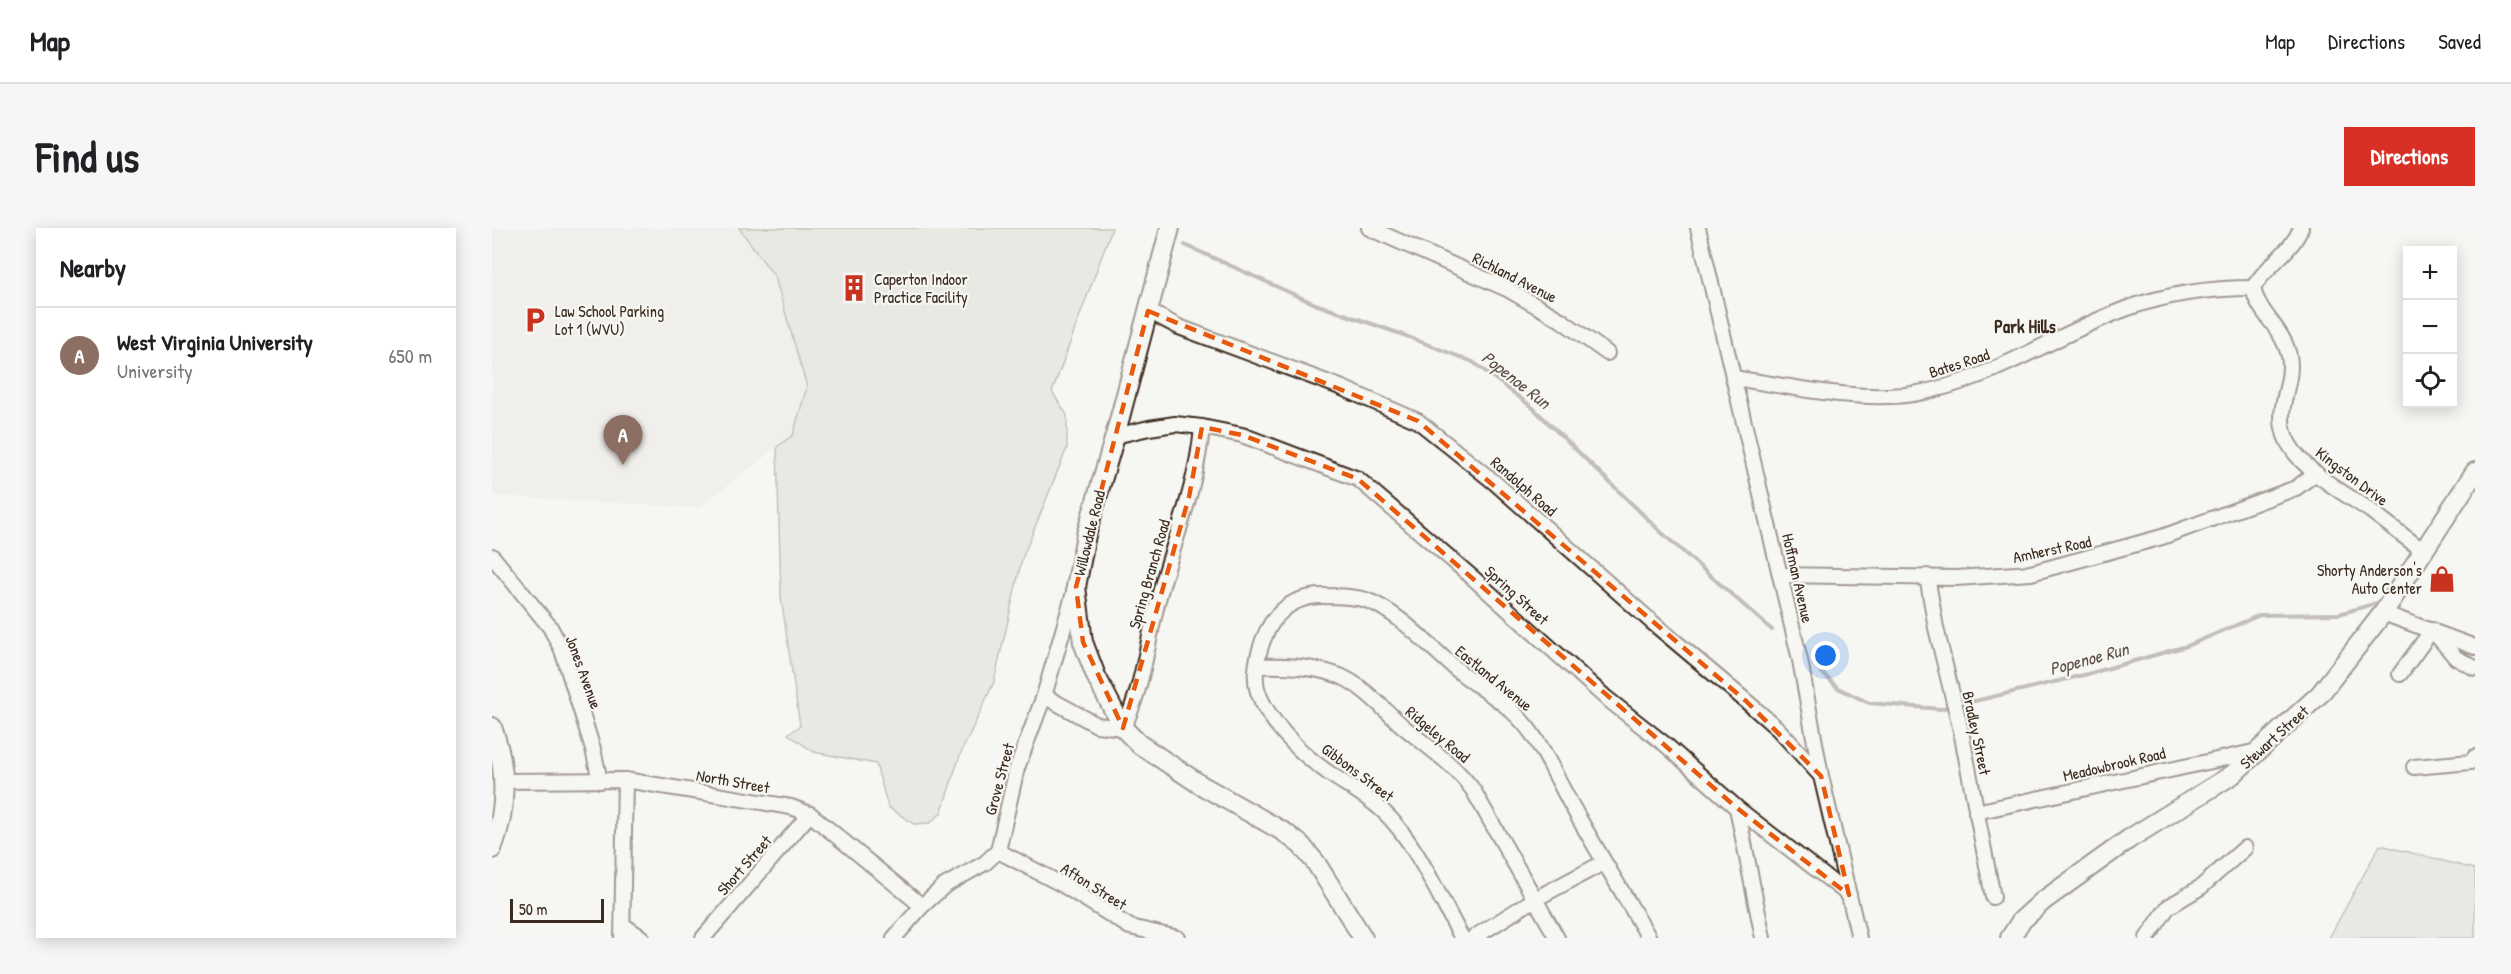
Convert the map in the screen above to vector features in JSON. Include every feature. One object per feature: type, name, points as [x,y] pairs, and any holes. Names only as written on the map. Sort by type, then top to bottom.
[{"type":"street","name":"Willowdale Road","points":[[1170,228],[1115,436],[1086,535],[1076,587],[1078,618],[1083,642],[1096,676],[1123,728],[1139,744],[1201,785],[1284,832],[1301,845],[1321,870],[1364,938]]},
{"type":"street","name":"Richland Avenue","points":[[1369,228],[1516,294],[1561,320],[1607,353]]},
{"type":"street","name":"Hoffman Avenue","points":[[1698,228],[1800,660],[1821,776],[1859,938]]},
{"type":"street","points":[[2253,288],[2259,278],[2297,239],[2301,228]]},
{"type":"street","name":"Bates Road","points":[[1733,378],[1819,392],[1913,394],[1967,379],[2005,365],[2094,322],[2146,302],[2220,288],[2253,288]]},
{"type":"street","name":"Kingston Drive","points":[[2253,288],[2254,298],[2286,342],[2290,359],[2282,413],[2283,430],[2293,450],[2316,473],[2422,550]]},
{"type":"street","name":"Randolph Road","points":[[1148,311],[1179,327],[1319,378],[1418,421],[1494,482],[1653,623],[1778,729],[1821,776]]},
{"type":"street","name":"Spring Street","points":[[1115,436],[1175,424],[1202,427],[1242,435],[1358,479],[1472,577],[1605,697],[1666,745],[1737,808],[1849,895]]},
{"type":"street","name":"Spring Branch Road","points":[[1123,728],[1135,698],[1162,582],[1189,497],[1200,450],[1202,427]]},
{"type":"street","name":"Stewart Street","points":[[2010,938],[2021,921],[2036,907],[2090,864],[2212,788],[2261,751],[2320,694],[2383,613],[2475,472]]},
{"type":"street","name":"Amherst Road","points":[[1780,575],[1991,577],[2031,573],[2067,565],[2162,537],[2251,506],[2296,488],[2316,473]]},
{"type":"street","name":"Jones Avenue","points":[[492,556],[550,627],[561,650],[593,749],[600,782]]},
{"type":"street","name":"Bradley Street","points":[[1927,576],[1993,897]]},
{"type":"street","name":"Grove Street","points":[[998,851],[1017,768],[1044,696],[1076,587]]},
{"type":"street","name":"Eastland Avenue","points":[[1257,666],[1263,642],[1271,625],[1291,603],[1310,596],[1335,596],[1366,600],[1390,612],[1527,726],[1603,862],[1649,938]]},
{"type":"street","points":[[2383,613],[2475,647]]},
{"type":"street","points":[[2432,630],[2456,658],[2475,668]]},
{"type":"street","points":[[2400,674],[2432,630]]},
{"type":"street","name":"Ridgeley Road","points":[[1257,666],[1313,668],[1341,676],[1441,755],[1461,774],[1473,790],[1557,938]]},
{"type":"street","name":"Gibbons Street","points":[[1257,666],[1257,690],[1268,714],[1292,741],[1324,771],[1358,790],[1385,813],[1406,838],[1462,938]]},
{"type":"street","points":[[1044,696],[1097,725],[1123,728]]},
{"type":"street","points":[[492,727],[502,757],[505,781],[497,808],[492,849]]},
{"type":"street","name":"Meadowbrook Road","points":[[1976,812],[2261,751]]},
{"type":"street","points":[[2414,767],[2471,762],[2475,757]]},
{"type":"street","points":[[625,780],[622,931],[642,938]]},
{"type":"street","name":"North Street","points":[[505,781],[625,780],[791,807],[810,814],[922,906]]},
{"type":"street","points":[[1737,808],[1763,938]]},
{"type":"street","name":"Short Street","points":[[703,938],[810,814]]},
{"type":"street","points":[[2147,938],[2168,907],[2201,887],[2245,848]]},
{"type":"street","points":[[894,938],[922,906],[944,886],[985,863],[998,851]]},
{"type":"street","name":"Afton Street","points":[[998,851],[1064,885],[1130,927],[1178,938]]},
{"type":"street","points":[[1473,938],[1535,899],[1603,862]]},
{"type":"street","points":[[1120,938],[1130,927]]},
{"type":"highlighted area","points":[[1148,311],[1418,421],[1746,701],[1821,776],[1849,895],[1737,808],[1358,479],[1242,435],[1202,427],[1189,497],[1123,728],[1083,642],[1076,587]]},
{"type":"shaded area","points":[[492,228],[1097,228],[792,435],[699,508],[492,496]]},
{"type":"shaded area","points":[[739,228],[1112,228],[1052,392],[1067,415],[1067,448],[1022,559],[994,682],[960,755],[941,813],[930,823],[914,824],[888,807],[876,764],[814,752],[788,734],[800,726],[781,597],[777,447],[793,435],[807,387],[775,277]]},
{"type":"shaded area","points":[[2380,845],[2475,869],[2475,938],[2329,938]]},
{"type":"waterway","name":"Popenoe Run","points":[[1185,245],[1315,304],[1473,362],[1532,407],[1662,533],[1772,630]]},
{"type":"waterway","name":"Popenoe Run","points":[[1958,705],[2088,674],[2187,646],[2260,615],[2339,614],[2377,603]]},
{"type":"waterway","name":"Popenoe Run","points":[[1814,665],[1838,688],[1869,703],[1940,709],[1951,706]]},
{"type":"place","name":"Caperton Indoor Practice Facility","points":[[854,288]]},
{"type":"place","name":"Law School Parking Lot 1 (WVU)","points":[[535,320]]},
{"type":"place","name":"West Virginia University","points":[[623,465]]},
{"type":"place","name":"Shorty Anderson's Auto Center","points":[[2442,579]]},
{"type":"district","name":"Park Hills","points":[[2025,327]]}]
